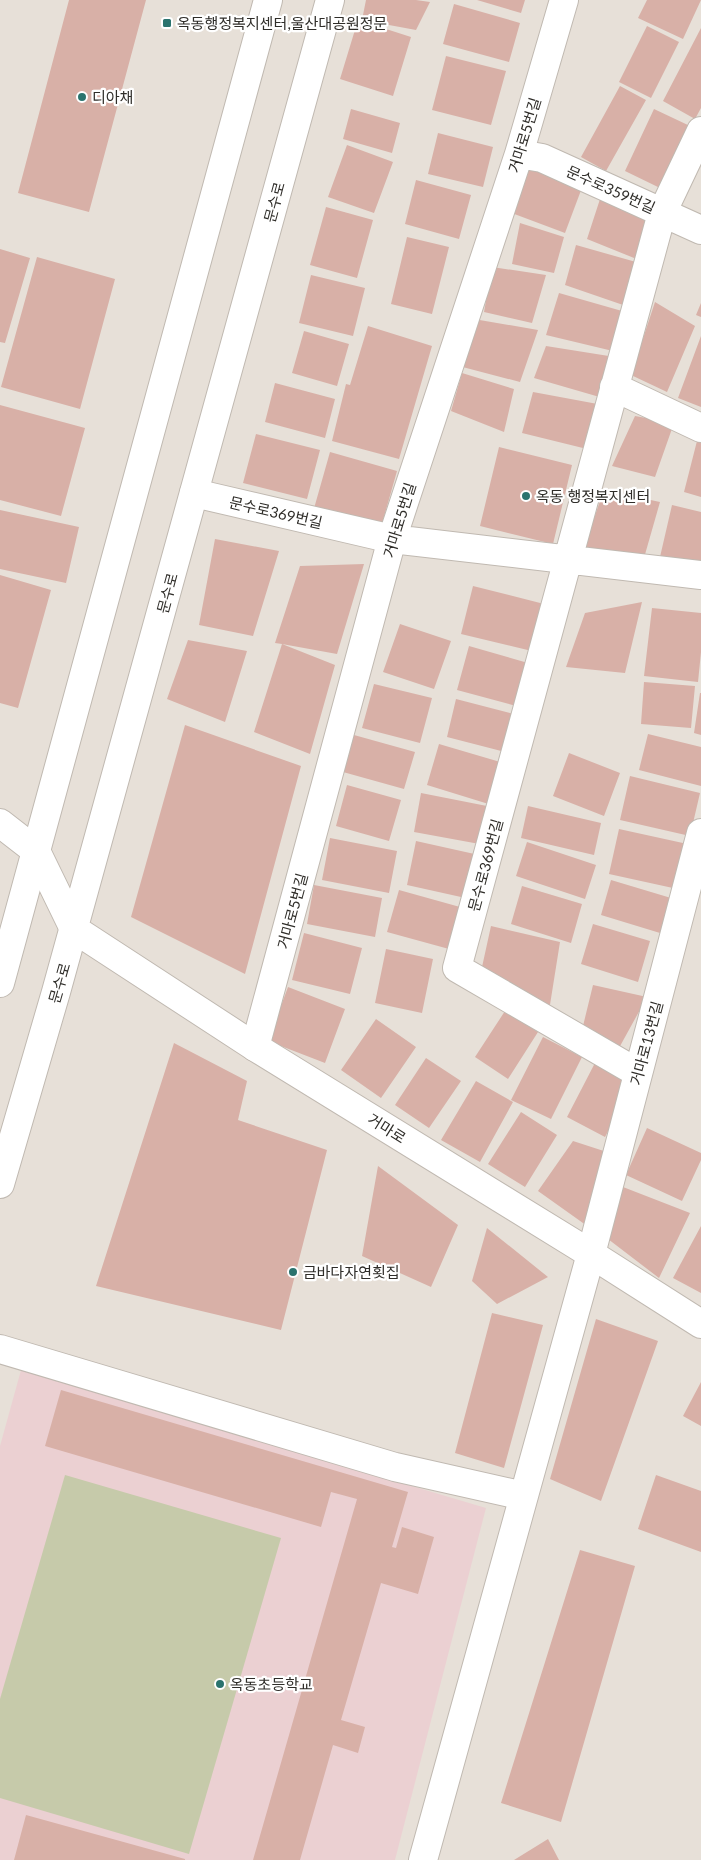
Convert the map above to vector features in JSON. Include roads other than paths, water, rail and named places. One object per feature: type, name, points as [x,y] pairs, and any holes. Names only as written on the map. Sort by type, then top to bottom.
[{"type":"street","points":[[0,983],[268,0]]},
{"type":"street","name":"문수로","points":[[0,1184],[74,929],[330,0]]},
{"type":"street","name":"거마로5번길","points":[[255,1047],[392,539],[520,154],[564,0]]},
{"type":"street","name":"문수로369번길","points":[[638,1072],[457,968],[662,212],[701,131]]},
{"type":"street","name":"문수로359번길","points":[[520,154],[542,158],[701,230]]},
{"type":"street","points":[[614,387],[701,428]]},
{"type":"street","name":"문수로369번길","points":[[194,493],[392,539],[701,575]]},
{"type":"street","points":[[0,824],[36,851],[74,929]]},
{"type":"street","name":"거마로13번길","points":[[423,1860],[591,1254],[701,833]]},
{"type":"street","name":"거마로","points":[[74,929],[255,1047],[701,1324]]},
{"type":"street","points":[[0,1349],[395,1466],[524,1496]]},
{"type":"place","name":"옥동행정복지센터,울산대공원정문","points":[[167,23]]},
{"type":"place","name":"디아채","points":[[82,97]]},
{"type":"place","name":"옥동 행정복지센터","points":[[526,496]]},
{"type":"place","name":"금바다자연횟집","points":[[293,1272]]},
{"type":"place","name":"옥동초등학교","points":[[220,1684]]}]
